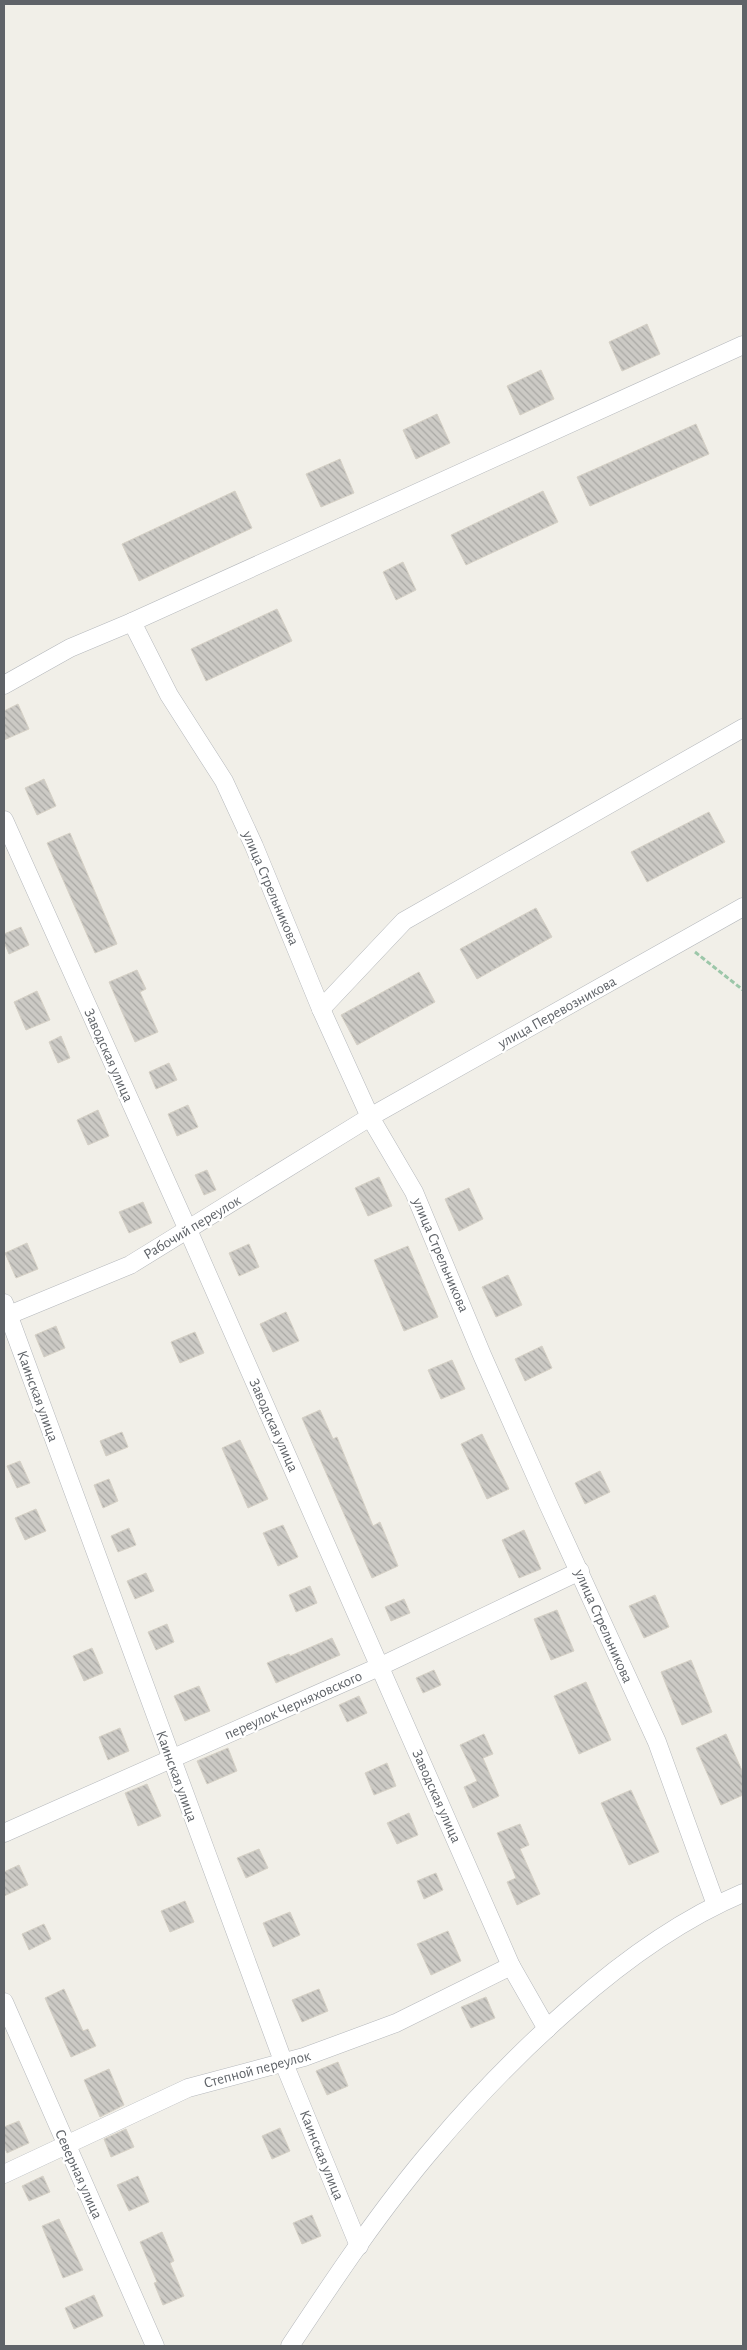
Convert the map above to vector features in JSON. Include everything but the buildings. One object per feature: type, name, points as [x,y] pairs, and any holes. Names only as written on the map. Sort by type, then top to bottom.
[{"type":"street","points":[[4,685],[70,648],[132,622],[743,345]]},
{"type":"street","name":"улица Стрельникова","points":[[132,622],[169,695],[224,781],[254,846],[320,1009],[370,1117],[414,1192],[482,1356],[657,1742],[716,1905]]},
{"type":"street","points":[[320,1009],[404,920],[743,728]]},
{"type":"street","name":"Заводская улица","points":[[4,820],[381,1666],[511,1966],[547,2029]]},
{"type":"street","name":"улица Перевозникова","points":[[370,1117],[743,907]]},
{"type":"street","name":"Рабочий переулок","points":[[5,1312],[130,1265],[370,1117]]},
{"type":"street","name":"Каинская улица","points":[[5,1312],[283,2062],[359,2246]]},
{"type":"street","name":"переулок Черняховского","points":[[4,1833],[381,1666],[580,1571]]},
{"type":"street","points":[[290,2346],[359,2246],[434,2147],[485,2090],[547,2029],[598,1984],[650,1944],[716,1905],[743,1893]]},
{"type":"street","name":"Степной переулок","points":[[4,2174],[188,2088],[304,2057],[396,2023],[511,1966]]},
{"type":"street","name":"Северная улица","points":[[4,2002],[154,2346]]},
{"type":"path","points":[[683,942],[743,990]]}]
